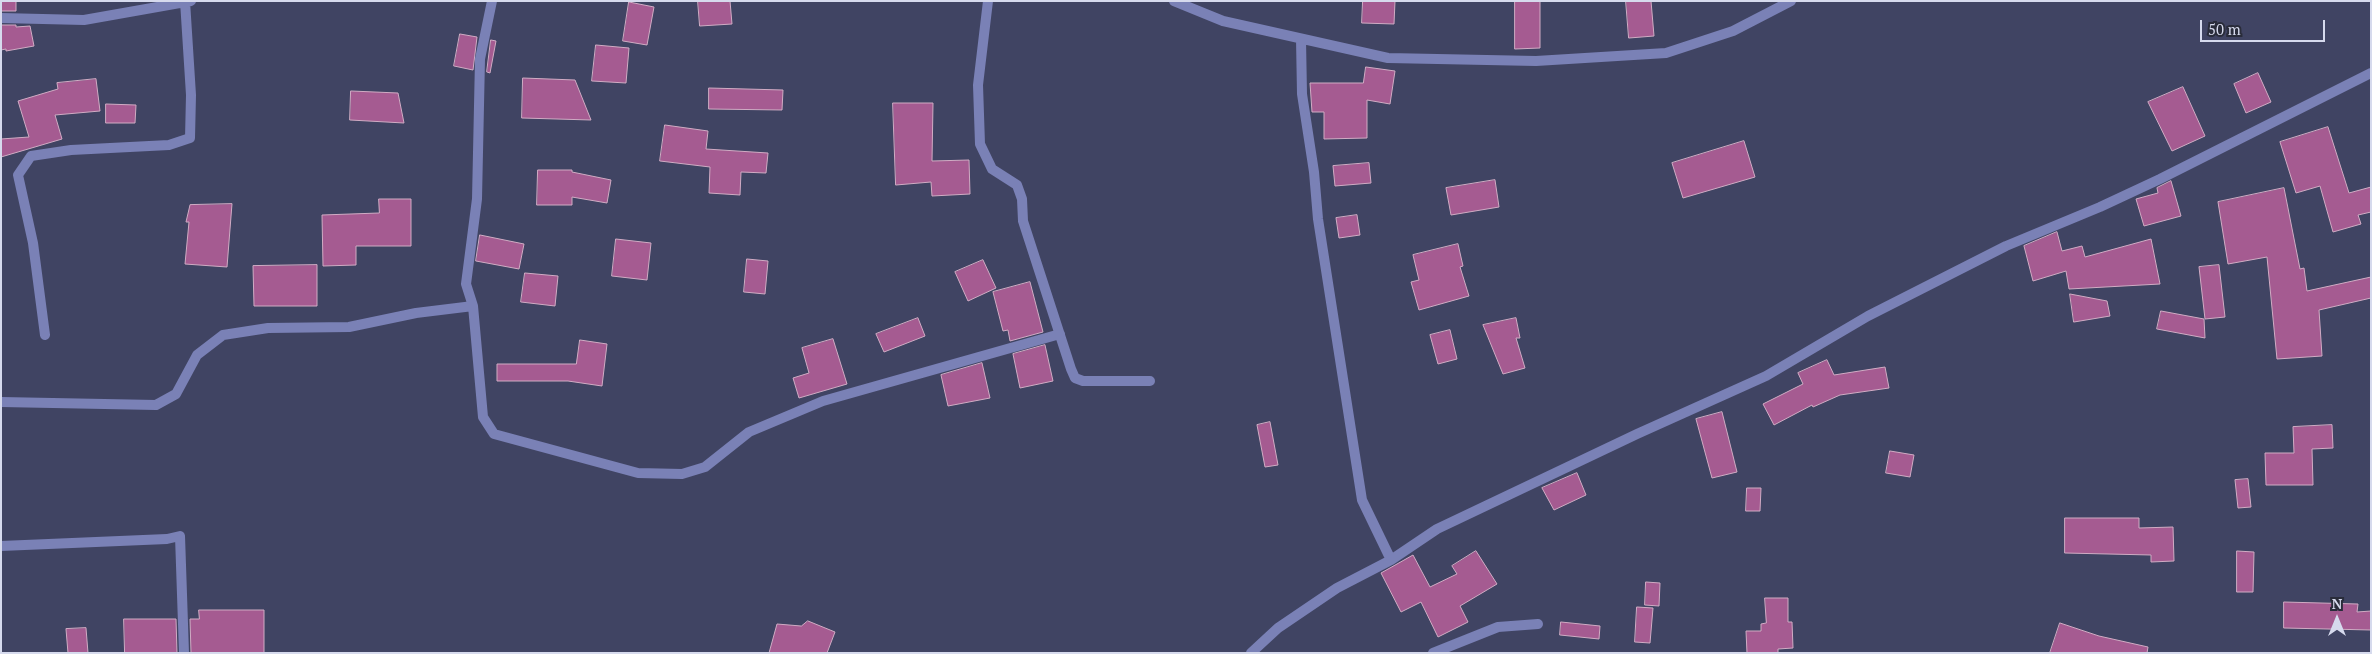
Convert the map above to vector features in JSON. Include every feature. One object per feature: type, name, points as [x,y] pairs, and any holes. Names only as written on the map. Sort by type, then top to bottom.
[{"type":"street","points":[[492,1],[480,59],[477,199],[466,284],[473,306],[483,417],[494,434],[638,473],[682,474],[705,466],[749,432],[823,402],[1060,334]]},
{"type":"street","points":[[988,1],[978,85],[980,144],[992,169],[1017,185],[1022,199],[1023,221],[1075,378],[1083,381],[1150,381]]},
{"type":"street","points":[[1174,1],[1223,21],[1388,58],[1536,61],[1666,52],[1733,31],[1791,1]]},
{"type":"street","points":[[1,18],[84,20],[187,2],[192,94],[190,138],[168,144],[72,150],[31,156],[18,175],[32,243],[45,335]]},
{"type":"street","points":[[1301,39],[1302,94],[1327,279],[1362,500],[1389,557]]},
{"type":"street","points":[[1251,653],[1278,628],[1337,588],[1437,529],[1637,434],[1766,376],[1868,316],[2006,246],[2100,207],[2160,179],[2371,73]]},
{"type":"street","points":[[1,402],[156,405],[176,394],[197,355],[223,335],[268,328],[349,327],[416,313],[473,306]]},
{"type":"street","points":[[1,546],[167,539],[180,536],[184,653]]},
{"type":"street","points":[[1433,653],[1498,627],[1538,624]]},
{"type":"building","points":[[1,1],[16,1],[16,11],[1,11]]},
{"type":"building","points":[[698,1],[730,1],[732,24],[700,26]]},
{"type":"building","points":[[1363,1],[1395,1],[1394,24],[1362,23]]},
{"type":"building","points":[[1515,1],[1540,1],[1540,48],[1515,49]]},
{"type":"building","points":[[1626,1],[1651,1],[1654,36],[1629,38]]},
{"type":"building","points":[[629,2],[654,7],[647,45],[623,41]]},
{"type":"building","points":[[1,25],[30,26],[34,46],[6,51],[6,49],[1,50]]},
{"type":"building","points":[[460,34],[477,37],[473,70],[454,66]]},
{"type":"building","points":[[491,40],[496,41],[490,73],[487,72]]},
{"type":"building","points":[[596,45],[629,48],[626,83],[592,81]]},
{"type":"building","points":[[1366,67],[1395,71],[1390,104],[1367,100],[1367,138],[1324,139],[1324,112],[1312,112],[1310,83],[1363,83]]},
{"type":"building","points":[[2258,73],[2271,102],[2246,113],[2234,84]]},
{"type":"building","points":[[523,78],[575,80],[591,120],[522,118]]},
{"type":"building","points":[[96,79],[100,111],[55,115],[62,139],[1,157],[1,139],[29,137],[18,101],[58,89],[57,83]]},
{"type":"building","points":[[2183,87],[2205,136],[2172,151],[2148,102]]},
{"type":"building","points":[[709,88],[783,90],[782,110],[709,109]]},
{"type":"building","points":[[351,91],[398,93],[404,123],[350,120]]},
{"type":"building","points":[[893,103],[933,103],[932,161],[969,160],[970,194],[932,196],[931,182],[896,185]]},
{"type":"building","points":[[106,104],[136,105],[135,123],[106,123]]},
{"type":"building","points":[[665,125],[708,131],[706,149],[768,153],[766,173],[741,172],[740,195],[709,193],[710,167],[660,161]]},
{"type":"building","points":[[2328,127],[2349,193],[2371,187],[2371,212],[2358,215],[2361,224],[2333,232],[2320,186],[2296,193],[2280,142]]},
{"type":"building","points":[[1744,141],[1755,177],[1683,198],[1672,163]]},
{"type":"building","points":[[1369,163],[1371,183],[1335,186],[1333,166]]},
{"type":"building","points":[[538,170],[572,170],[572,172],[611,180],[607,203],[572,197],[572,205],[537,205]]},
{"type":"building","points":[[1495,180],[1499,207],[1451,215],[1446,188]]},
{"type":"building","points":[[2171,181],[2181,216],[2144,226],[2136,199],[2158,193],[2157,188]]},
{"type":"building","points":[[2284,188],[2300,269],[2304,268],[2307,291],[2371,277],[2371,298],[2319,310],[2322,356],[2277,359],[2267,257],[2228,264],[2218,202]]},
{"type":"building","points":[[379,199],[411,199],[411,246],[356,246],[356,265],[323,266],[322,215],[379,213]]},
{"type":"building","points":[[232,204],[227,267],[185,264],[189,222],[186,222],[190,205]]},
{"type":"building","points":[[1357,215],[1360,235],[1339,238],[1336,218]]},
{"type":"building","points":[[2057,232],[2062,251],[2082,246],[2085,257],[2151,239],[2160,284],[2069,289],[2066,271],[2033,281],[2024,246]]},
{"type":"building","points":[[480,235],[524,244],[519,269],[476,261]]},
{"type":"building","points":[[616,239],[651,243],[647,280],[612,276]]},
{"type":"building","points":[[1458,244],[1463,266],[1460,267],[1469,296],[1419,310],[1411,282],[1419,280],[1413,255]]},
{"type":"building","points":[[747,259],[768,261],[765,294],[744,292]]},
{"type":"building","points":[[983,260],[996,288],[968,301],[955,272]]},
{"type":"building","points":[[317,265],[317,306],[254,306],[253,266]]},
{"type":"building","points":[[2219,265],[2225,317],[2205,319],[2199,267]]},
{"type":"building","points":[[525,273],[558,276],[555,306],[521,302]]},
{"type":"building","points":[[1030,282],[1043,332],[1010,341],[1008,330],[1003,331],[993,292]]},
{"type":"building","points":[[2070,294],[2107,301],[2110,316],[2074,322]]},
{"type":"building","points":[[2161,311],[2204,319],[2205,338],[2157,329]]},
{"type":"building","points":[[918,318],[925,336],[884,352],[876,334]]},
{"type":"building","points":[[1516,318],[1520,338],[1516,338],[1525,368],[1503,374],[1483,325]]},
{"type":"building","points":[[1450,330],[1457,359],[1438,364],[1430,335]]},
{"type":"building","points":[[833,339],[847,384],[799,398],[793,378],[809,373],[802,348]]},
{"type":"building","points":[[580,340],[607,344],[602,386],[568,381],[497,381],[497,364],[576,364]]},
{"type":"building","points":[[1045,345],[1053,381],[1020,388],[1013,354]]},
{"type":"building","points":[[1827,360],[1834,375],[1885,367],[1889,388],[1840,395],[1813,407],[1812,405],[1774,425],[1763,404],[1803,384],[1798,373]]},
{"type":"building","points":[[982,363],[990,398],[948,406],[941,375]]},
{"type":"building","points":[[1722,412],[1737,472],[1712,478],[1696,419]]},
{"type":"building","points":[[1270,422],[1278,465],[1265,467],[1257,425]]},
{"type":"building","points":[[2332,425],[2333,448],[2312,449],[2313,485],[2266,485],[2265,453],[2294,453],[2293,427]]},
{"type":"building","points":[[1890,451],[1914,455],[1910,477],[1886,473]]},
{"type":"building","points":[[1577,473],[1586,495],[1554,510],[1542,488]]},
{"type":"building","points":[[2248,479],[2251,507],[2238,508],[2235,480]]},
{"type":"building","points":[[1747,488],[1761,488],[1760,511],[1746,511]]},
{"type":"building","points":[[2065,518],[2139,518],[2139,528],[2173,527],[2174,561],[2151,562],[2151,555],[2065,553]]},
{"type":"building","points":[[1476,551],[1497,584],[1460,606],[1468,622],[1438,637],[1421,602],[1401,612],[1381,573],[1413,555],[1430,587],[1457,574],[1452,566]]},
{"type":"building","points":[[2237,551],[2254,552],[2253,592],[2237,592]]},
{"type":"building","points":[[1646,582],[1660,583],[1659,606],[1645,605]]},
{"type":"building","points":[[1765,598],[1788,598],[1788,622],[1792,622],[1793,648],[1778,649],[1778,653],[1747,653],[1746,631],[1761,631],[1761,624],[1766,623]]},
{"type":"building","points":[[2284,602],[2358,604],[2357,612],[2371,611],[2371,630],[2284,628]]},
{"type":"building","points":[[1637,607],[1653,608],[1650,643],[1635,642]]},
{"type":"building","points":[[199,610],[264,610],[264,653],[191,653],[190,619],[199,619]]},
{"type":"building","points":[[124,619],[176,619],[177,653],[125,653]]},
{"type":"building","points":[[808,621],[835,632],[827,653],[769,653],[777,624],[801,626]]},
{"type":"building","points":[[1561,622],[1600,626],[1599,639],[1560,635]]},
{"type":"building","points":[[2060,623],[2099,636],[2148,647],[2147,653],[2050,653]]},
{"type":"building","points":[[86,628],[88,653],[68,653],[66,629]]}]
